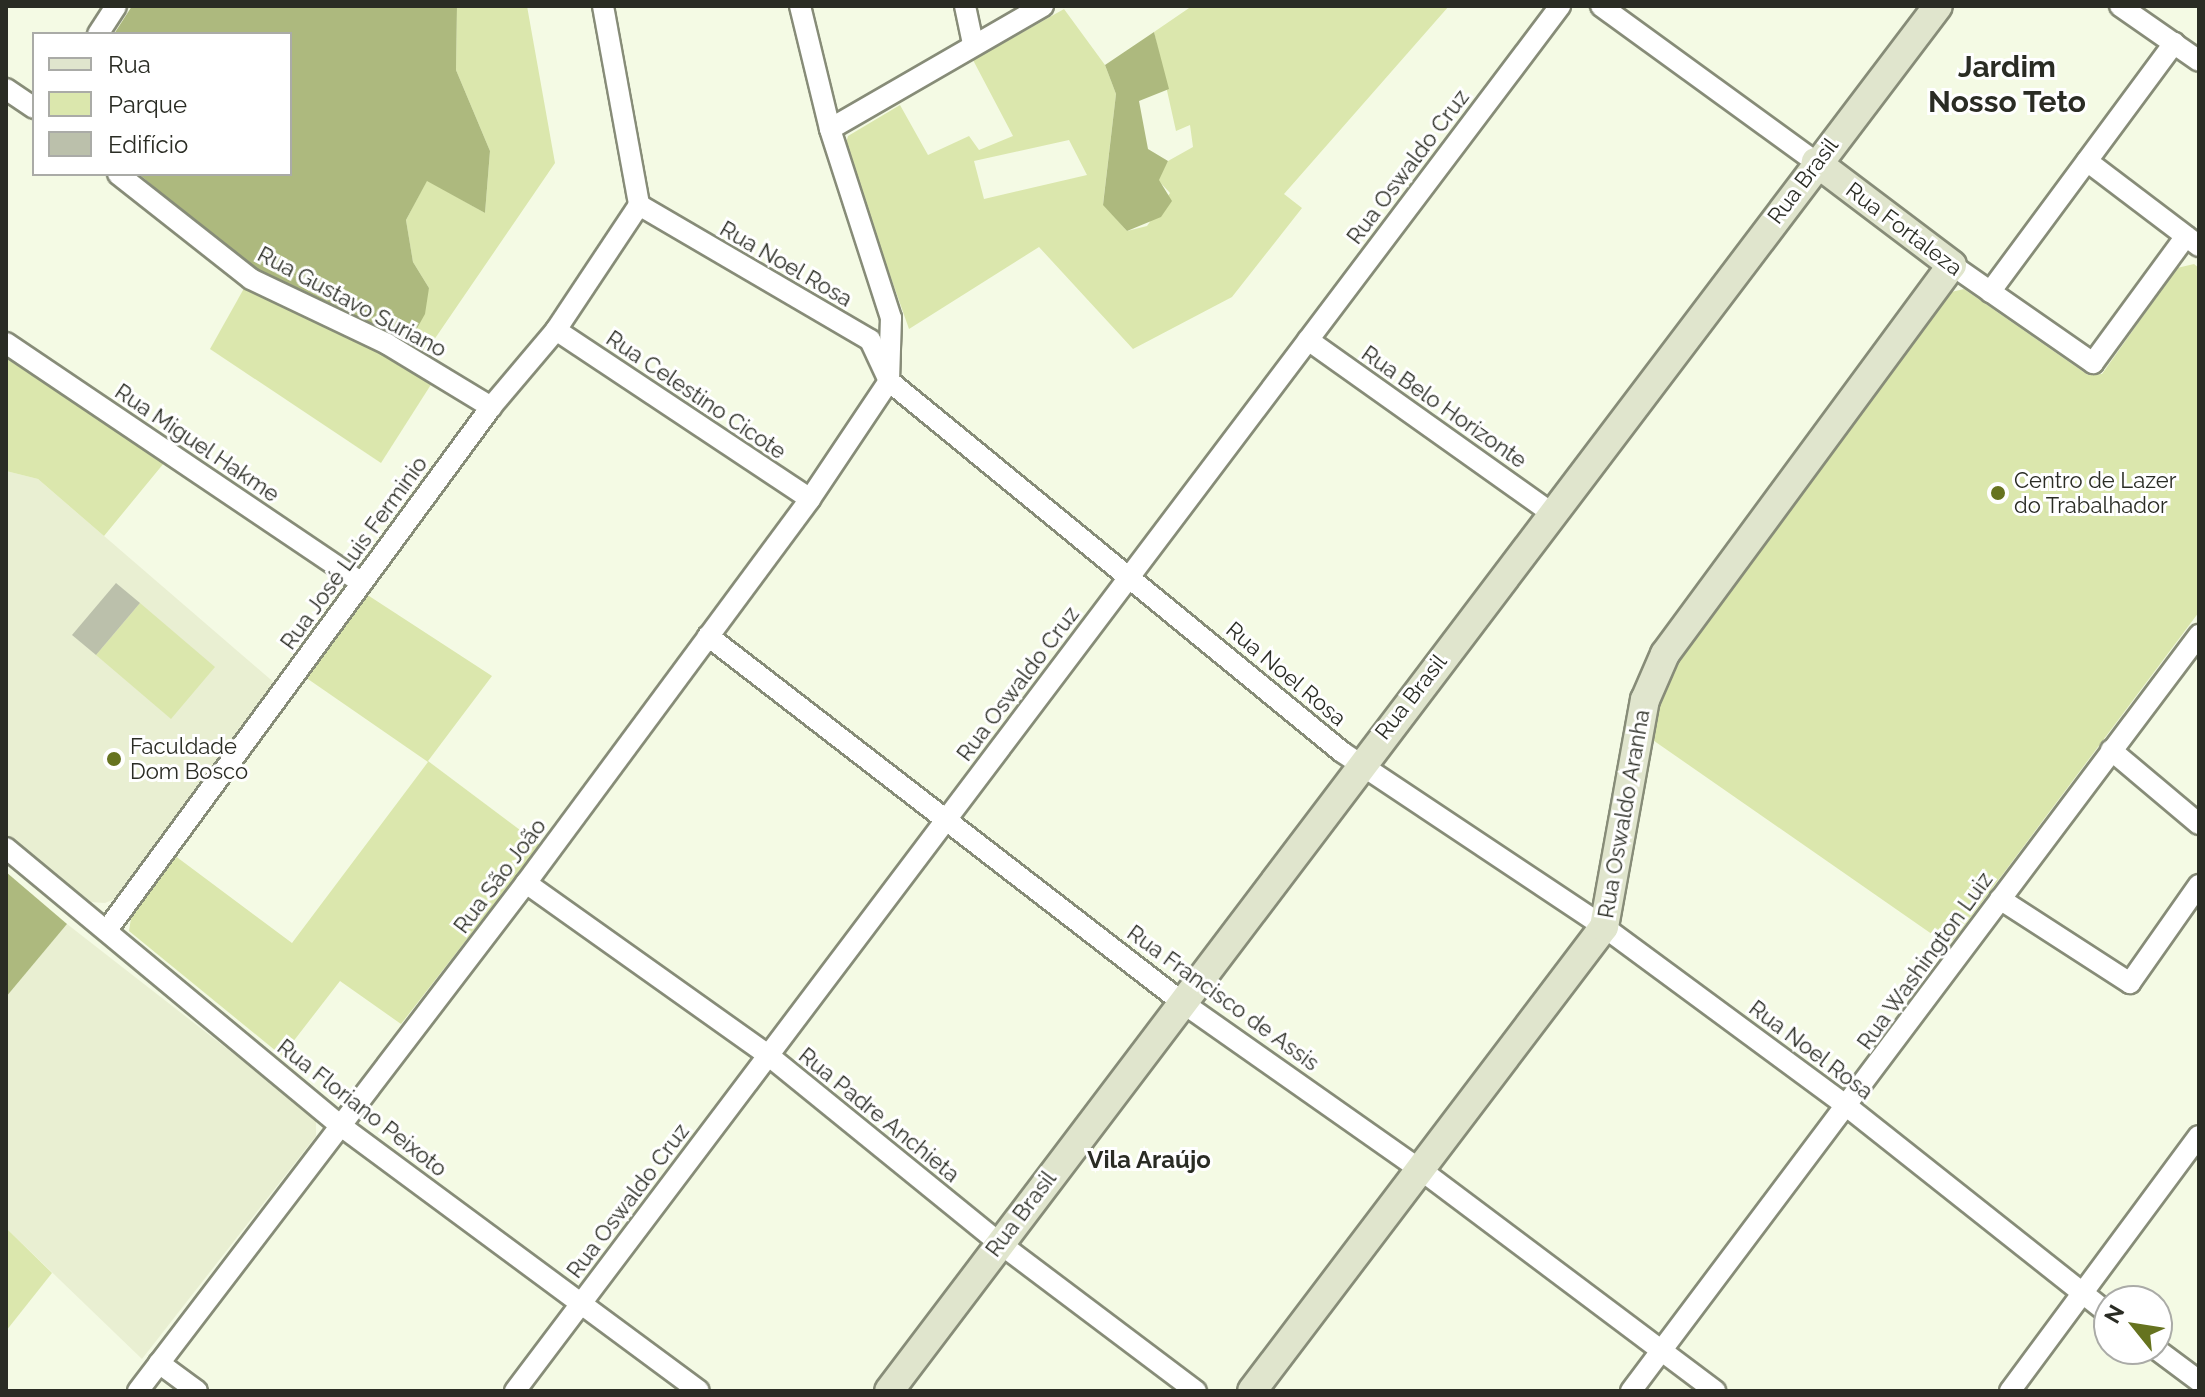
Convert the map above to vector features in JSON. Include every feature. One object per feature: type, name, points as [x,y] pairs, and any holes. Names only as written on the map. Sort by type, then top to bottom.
[{"type":"street","points":[[99,32],[116,6]]},
{"type":"street","points":[[603,6],[639,205]]},
{"type":"street","points":[[800,6],[830,129],[891,318],[889,381]]},
{"type":"street","points":[[965,6],[973,45]]},
{"type":"street","points":[[830,129],[1043,6]]},
{"type":"street","name":"Rua Oswaldo Cruz","points":[[515,1391],[1560,6]]},
{"type":"street","name":"Rua Fortaleza","points":[[1601,6],[1952,265],[2093,363],[2193,241]]},
{"type":"street","name":"Rua Brasil","points":[[889,1391],[1362,761],[1938,6]]},
{"type":"street","points":[[2120,6],[2199,61]]},
{"type":"street","points":[[1990,292],[2174,43]]},
{"type":"street","points":[[6,89],[32,107]]},
{"type":"street","points":[[2087,161],[2193,241]]},
{"type":"street","name":"Rua Gustavo Suriano","points":[[121,176],[251,279],[387,344],[491,407]]},
{"type":"street","name":"Rua José Luis Ferminio","points":[[107,930],[491,407],[556,330],[639,205]]},
{"type":"street","name":"Rua Noel Rosa","points":[[639,205],[870,340],[889,381],[1130,574],[1342,752],[1362,761],[1604,927],[1848,1107],[2093,1302]]},
{"type":"street","name":"Rua Oswaldo Aranha","points":[[1252,1391],[1604,927],[1645,700],[1665,654],[1952,265]]},
{"type":"street","name":"Rua Celestino Cicote","points":[[556,330],[810,499]]},
{"type":"street","name":"Rua Belo Horizonte","points":[[1308,340],[1553,514]]},
{"type":"street","name":"Rua Miguel Hakme","points":[[6,343],[362,583]]},
{"type":"street","name":"Rua São João","points":[[138,1391],[526,883],[810,499],[889,381]]},
{"type":"street","name":"Rua Washington Luiz","points":[[1631,1391],[1848,1107],[2199,635]]},
{"type":"street","name":"Rua Francisco de Assis","points":[[708,636],[1183,1003],[1421,1170],[1715,1391]]},
{"type":"street","points":[[2111,750],[2199,824]]},
{"type":"street","name":"Rua Floriano Peixoto","points":[[6,848],[341,1126],[699,1391]]},
{"type":"street","name":"Rua Padre Anchieta","points":[[526,883],[768,1055],[998,1242],[1196,1391]]},
{"type":"street","points":[[2000,899],[2130,983],[2199,885]]},
{"type":"street","points":[[2010,1391],[2199,1136]]},
{"type":"street","points":[[2173,1362],[2199,1381]]},
{"type":"street","points":[[159,1363],[197,1391]]},
{"type":"shaded area","name":"Faculdade Dom Bosco","points":[[6,471],[38,479],[277,685],[117,898],[105,903],[90,902],[6,834]]},
{"type":"shaded area","points":[[67,924],[316,1118],[316,1136],[142,1359],[6,1228],[6,997]]},
{"type":"green space","points":[[132,6],[457,6],[456,70],[490,151],[485,213],[427,181],[406,220],[413,262],[429,288],[425,314],[406,348],[254,273],[141,176],[292,176],[292,32],[115,32]]},
{"type":"green space","points":[[457,6],[527,6],[555,163],[423,356],[406,348],[429,288],[413,262],[406,220],[427,180],[485,213],[490,151],[456,70]]},
{"type":"green space","points":[[1192,6],[1449,6],[1284,194],[1302,208],[1232,297],[1133,349],[1039,247],[909,329],[845,147],[848,136],[900,105],[928,155],[969,136],[979,150],[1013,136],[973,60],[1064,9],[1105,65],[1116,94],[1103,204],[1127,231],[1147,226],[1170,193],[1158,180],[1168,161],[1193,147],[1190,125],[1176,131],[1154,32]],"holes":[[[1069,140],[1087,175],[984,199],[974,161]]]},
{"type":"green space","points":[[1154,32],[1169,89],[1139,101],[1148,149],[1168,161],[1159,180],[1172,201],[1161,217],[1127,231],[1103,205],[1116,94],[1105,65]]},
{"type":"green space","name":"Centro de Lazer do Trabalhador","points":[[2194,264],[2199,268],[2199,612],[1949,946],[1647,736],[1674,659],[1947,293],[1964,289],[2088,375],[2102,374],[2177,268]]},
{"type":"green space","points":[[247,283],[385,351],[432,383],[381,463],[210,349]]},
{"type":"green space","points":[[6,358],[164,463],[104,536],[38,479],[6,471]]},
{"type":"green space","points":[[366,594],[492,676],[428,761],[540,845],[401,1024],[340,981],[282,1056],[129,931],[132,912],[174,855],[292,943],[428,762],[305,677]]},
{"type":"green space","points":[[140,603],[215,667],[171,719],[96,655]]},
{"type":"green space","points":[[6,872],[67,924],[6,997]]},
{"type":"green space","points":[[6,1228],[52,1273],[6,1331]]},
{"type":"building","points":[[116,583],[140,603],[96,655],[72,635]]},
{"type":"place","name":"Centro de Lazer do Trabalhador","points":[[1998,493]]},
{"type":"place","name":"Faculdade Dom Bosco","points":[[114,759]]},
{"type":"district","name":"Jardim Nosso Teto","points":[[2007,84]]},
{"type":"district","name":"Vila Araújo","points":[[1149,1160]]}]
